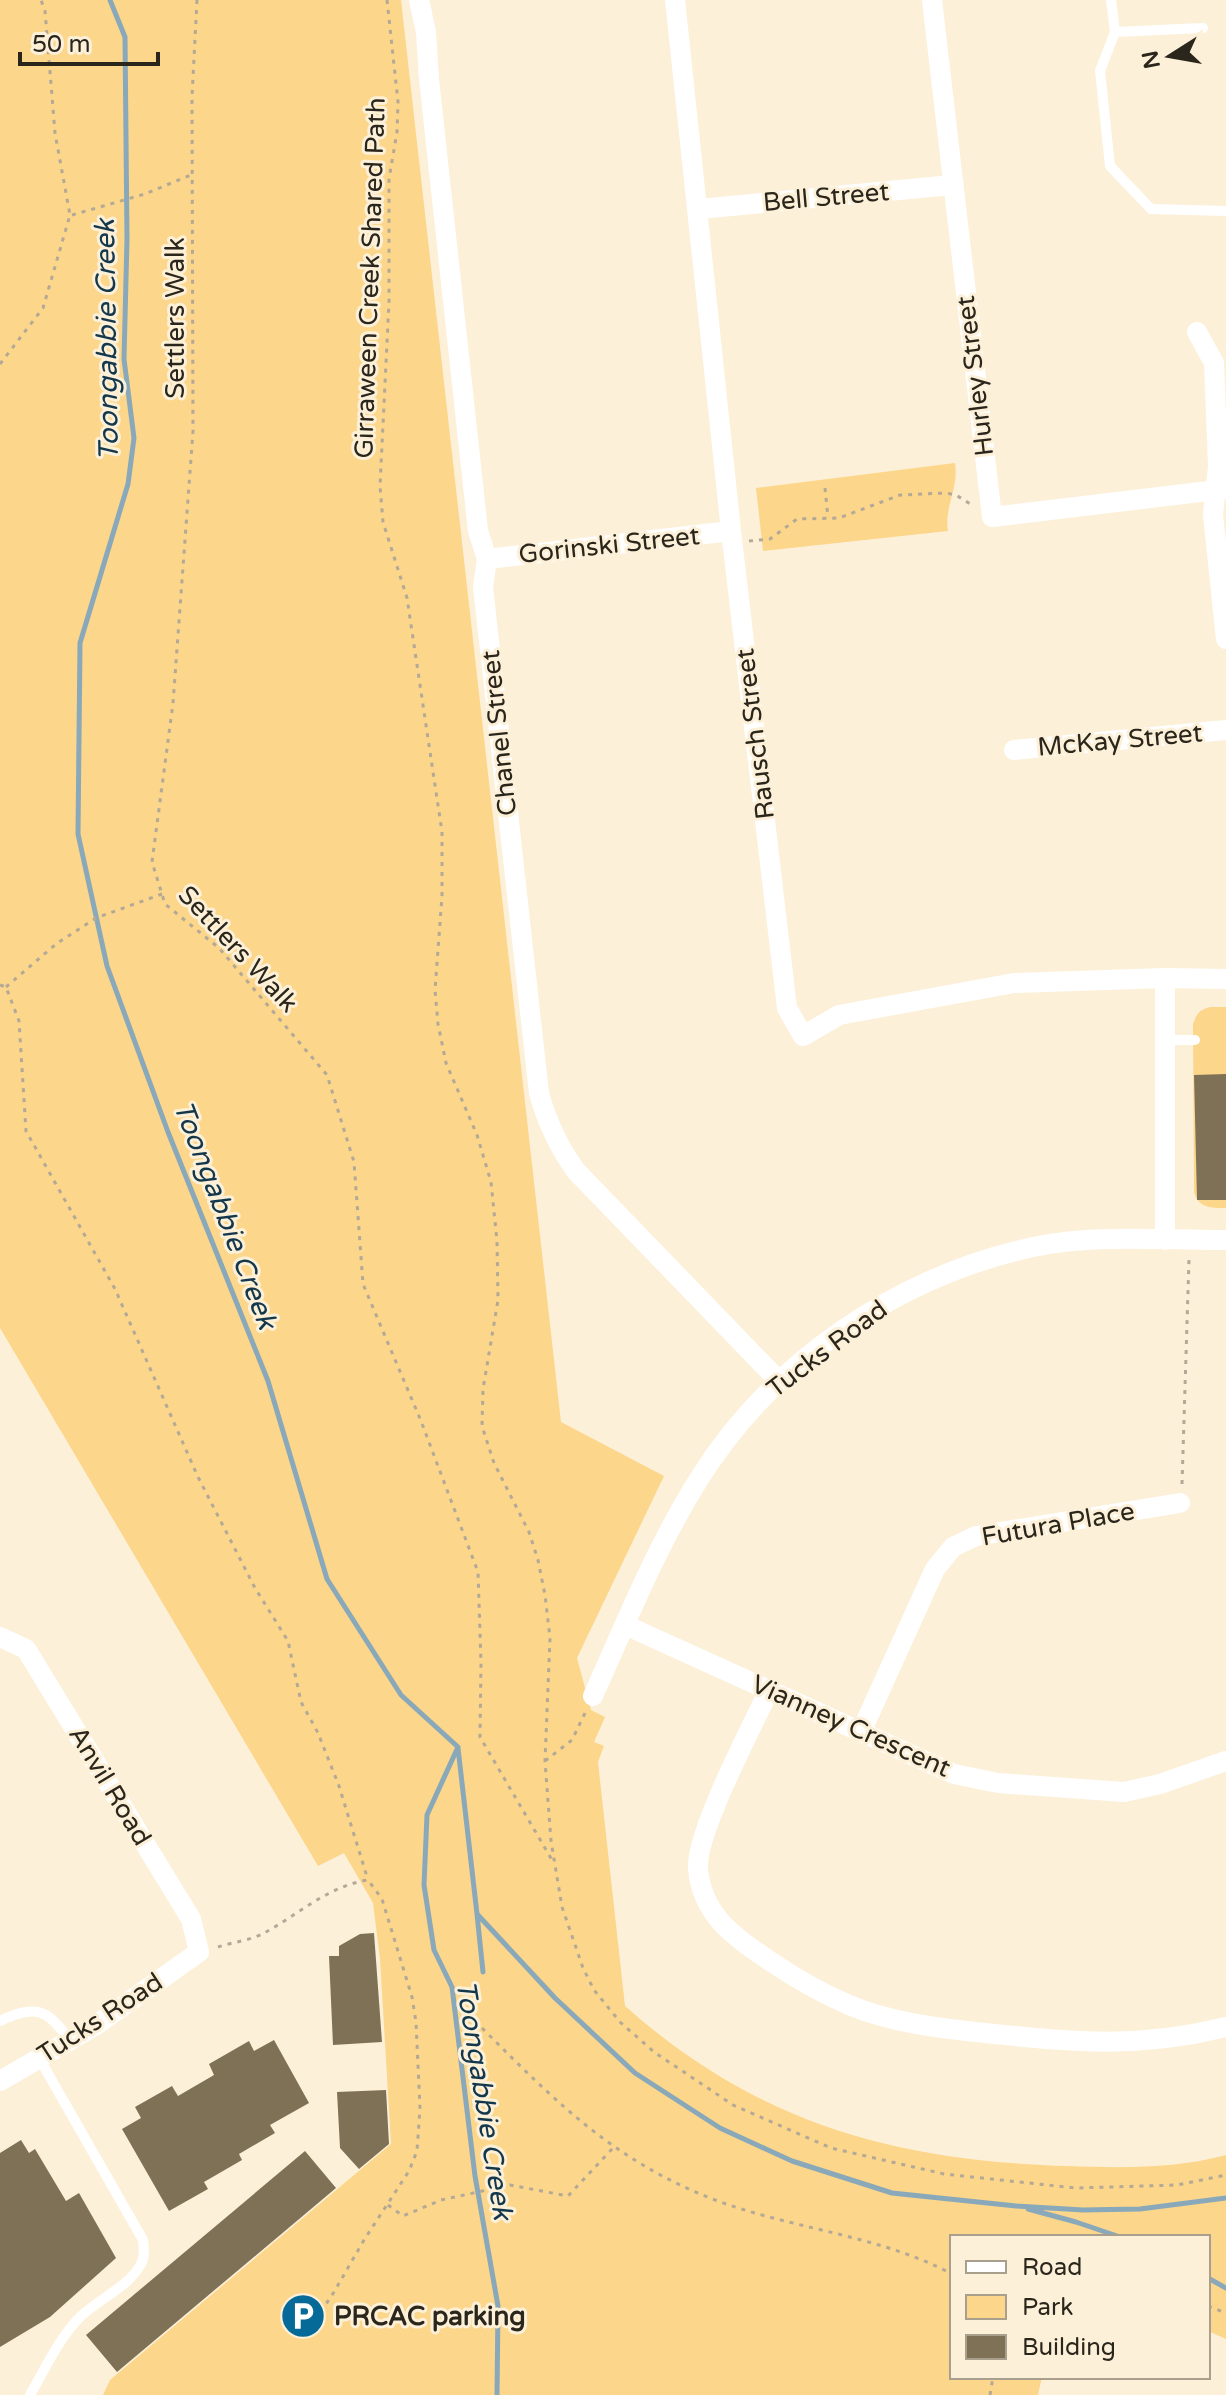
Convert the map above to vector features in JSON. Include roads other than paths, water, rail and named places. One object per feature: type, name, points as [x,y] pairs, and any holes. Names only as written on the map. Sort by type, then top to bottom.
[{"type":"street","name":"Chanel Street","points":[[419,0],[426,32],[430,95],[478,531],[487,559],[483,587],[539,1093],[559,1148],[576,1171],[778,1380]]},
{"type":"street","name":"Rausch Street","points":[[675,0],[732,537],[787,1008],[803,1036],[839,1015],[1014,983],[1226,979]]},
{"type":"street","name":"Hurley Street","points":[[932,0],[992,517],[1220,490]]},
{"type":"street","name":"Bell Street","points":[[699,209],[952,185]]},
{"type":"street","points":[[1197,332],[1214,363],[1220,490],[1213,515],[1226,639]]},
{"type":"street","name":"Gorinski Street","points":[[487,559],[732,537]]},
{"type":"street","name":"McKay Street","points":[[1014,750],[1226,730]]},
{"type":"street","points":[[1165,978],[1165,1240]]},
{"type":"street","name":"Tucks Road","points":[[593,1696],[656,1556],[699,1479],[735,1427],[778,1380],[854,1323],[948,1273],[1035,1247],[1091,1241],[1226,1240]]},
{"type":"street","name":"Futura Place","points":[[861,1732],[935,1569],[953,1547],[976,1536],[1180,1503]]},
{"type":"street","name":"Vianney Crescent","points":[[625,1625],[954,1774],[998,1783],[1124,1792],[1160,1784],[1226,1761]]},
{"type":"street","name":"Anvil Road","points":[[0,1637],[26,1649],[191,1919],[199,1952]]},
{"type":"street","points":[[769,1690],[701,1839],[698,1868],[705,1896],[720,1924],[749,1947],[806,1984],[850,2006],[936,2027],[1075,2043],[1134,2043],[1226,2027]]},
{"type":"street","name":"Tucks Road","points":[[0,2081],[70,2041],[199,1952]]},
{"type":"lane","points":[[1111,0],[1115,32],[1100,71],[1110,166],[1151,209],[1226,211]]},
{"type":"lane","points":[[1115,32],[1203,28]]},
{"type":"lane","points":[[1165,1040],[1195,1040]]},
{"type":"lane","points":[[0,2021],[19,2013],[47,2014],[56,2020],[70,2041]]},
{"type":"lane","points":[[30,2395],[58,2346],[80,2317],[129,2278],[141,2264],[145,2251],[143,2240],[39,2058]]},
{"type":"waterway","name":"Toongabbie Creek","points":[[110,0],[125,37],[127,239],[124,359],[134,438],[128,484],[80,643],[78,834],[107,966],[168,1132],[268,1381],[327,1579],[401,1695],[458,1747],[427,1815],[424,1885],[434,1950],[452,1987],[475,2176],[498,2306],[497,2395]]},
{"type":"waterway","points":[[458,1748],[477,1914],[555,1998],[635,2073],[720,2128],[792,2161],[892,2193],[1083,2210],[1140,2209],[1226,2198]]},
{"type":"waterway","points":[[477,1914],[483,1972]]},
{"type":"waterway","points":[[1028,2209],[1114,2235]]},
{"type":"waterway","points":[[1210,2279],[1226,2288]]},
{"type":"place","name":"PRCAC parking","points":[[303,2316]]}]
